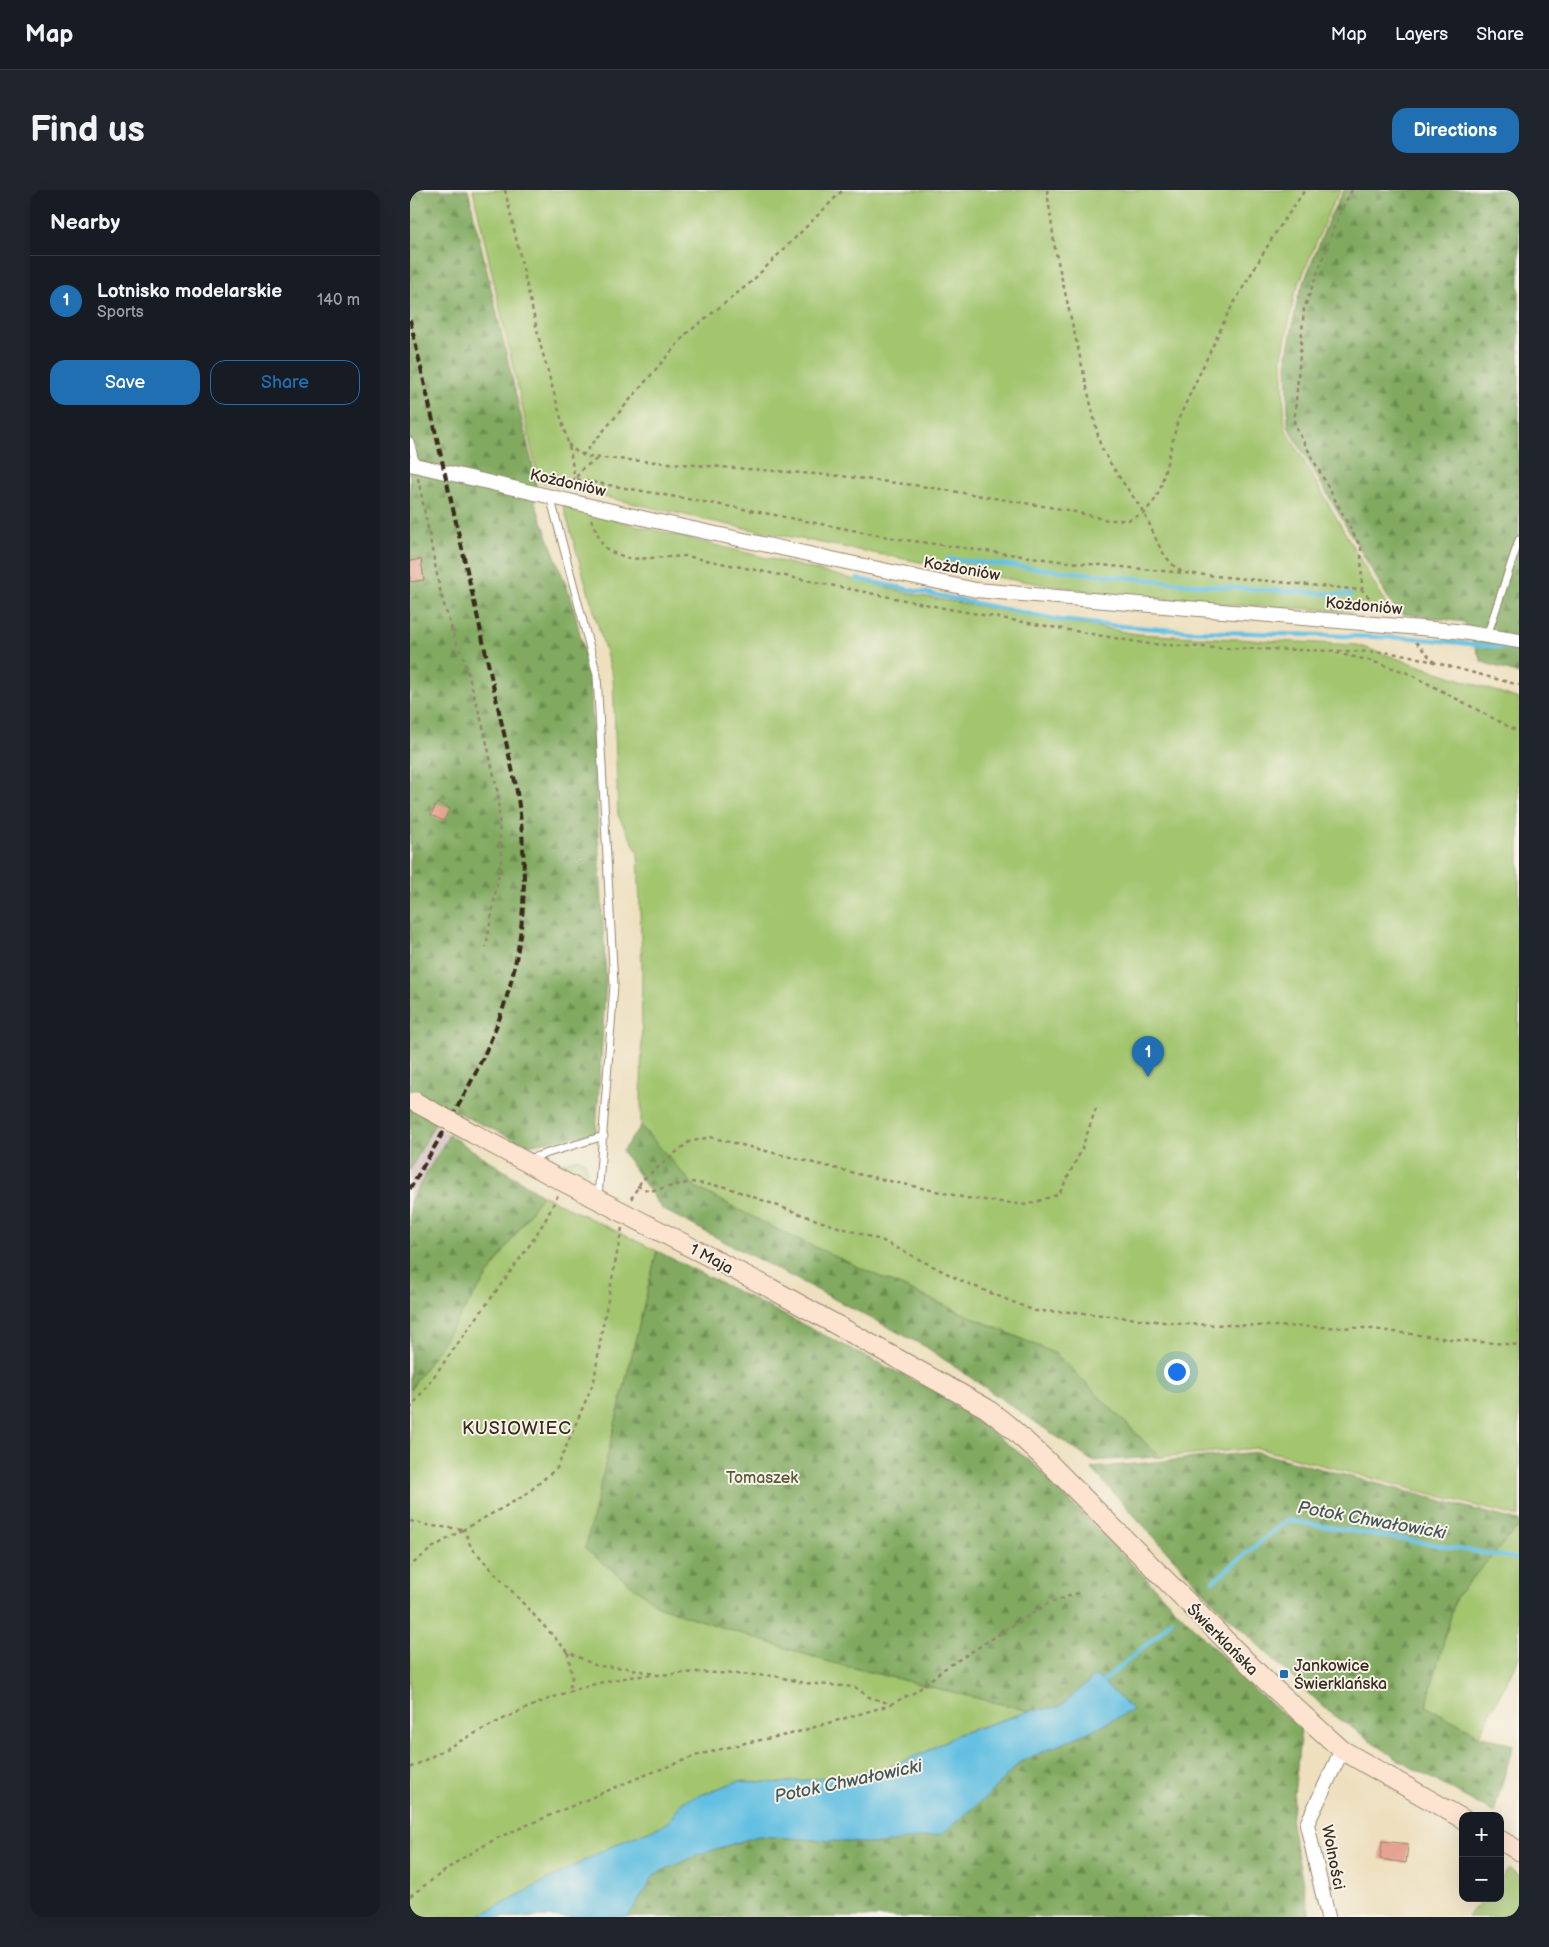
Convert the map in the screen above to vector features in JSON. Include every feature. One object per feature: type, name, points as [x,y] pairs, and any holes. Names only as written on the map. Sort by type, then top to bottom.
[{"type":"main road","name":"1 Maja","points":[[413,1101],[564,1182],[770,1288],[969,1397],[1009,1426]]},
{"type":"main road","name":"Świerklańska","points":[[1009,1426],[1045,1459],[1268,1683],[1342,1750],[1459,1817]]},
{"type":"main road","points":[[1504,1842],[1519,1851]]},
{"type":"street","name":"Kożdoniów","points":[[413,464],[976,590],[1456,631],[1519,641]]},
{"type":"street","name":"Wolności","points":[[1328,1917],[1307,1824],[1342,1750]]},
{"type":"lane","points":[[410,441],[413,464]]},
{"type":"lane","points":[[550,496],[597,675],[614,985],[598,1198]]},
{"type":"lane","points":[[1487,636],[1519,540]]},
{"type":"lane","points":[[525,1160],[604,1136]]},
{"type":"path","points":[[505,190],[541,347],[568,444],[578,502],[603,546],[611,552],[631,559],[686,556],[967,612],[1149,644],[1330,652],[1382,652],[1406,655],[1519,685]]},
{"type":"path","points":[[582,456],[686,334],[750,283],[843,190]]},
{"type":"path","points":[[1047,190],[1055,249],[1100,444],[1108,460],[1144,513],[1164,556],[1173,566],[1183,572]]},
{"type":"path","points":[[568,444],[582,456],[841,476],[921,486],[1067,510],[1108,520],[1128,520],[1144,513],[1160,490],[1178,420],[1228,313],[1274,235],[1304,190]]},
{"type":"path","points":[[1352,190],[1339,214],[1304,310],[1294,424],[1361,548],[1362,590],[1394,626]]},
{"type":"path","points":[[574,480],[583,468],[598,458]]},
{"type":"path","points":[[413,464],[445,609],[472,686],[498,794],[501,862],[486,947]]},
{"type":"path","points":[[574,480],[738,508],[899,539],[1059,561],[1362,590]]},
{"type":"path","points":[[1330,652],[1368,660],[1408,672],[1519,732]]},
{"type":"path","points":[[410,1566],[432,1548],[524,1496],[557,1468],[594,1381],[625,1212],[637,1186],[689,1142],[710,1137],[858,1174],[967,1198],[1027,1205],[1059,1194],[1081,1151],[1096,1108]]},
{"type":"path","points":[[410,1408],[527,1249],[546,1219],[564,1182]]},
{"type":"path","points":[[637,1186],[650,1191],[691,1182],[726,1187],[825,1223],[881,1240],[964,1282],[1035,1311],[1075,1312],[1182,1324],[1365,1328],[1519,1346]]},
{"type":"path","points":[[410,1521],[430,1526],[464,1529]]},
{"type":"path","points":[[464,1529],[471,1547],[568,1652],[596,1666],[629,1668],[658,1675]]},
{"type":"path","points":[[410,1896],[461,1859],[497,1838],[635,1779],[698,1755],[745,1742],[791,1734],[891,1704],[917,1691],[941,1671],[1047,1604],[1078,1593]]},
{"type":"path","points":[[568,1652],[572,1677],[569,1691]]},
{"type":"path","points":[[410,1768],[480,1731],[569,1691],[638,1676],[697,1672],[775,1676],[804,1683],[855,1687],[869,1697],[891,1704]]},
{"type":"shaded area","points":[[435,1125],[449,1135],[410,1201],[410,1170]]},
{"type":"green space","points":[[410,190],[468,190],[536,480],[535,503],[572,601],[590,677],[606,981],[596,1133],[527,1145],[444,1107],[410,1170]]},
{"type":"green space","points":[[473,190],[1341,190],[1330,209],[1294,296],[1282,357],[1285,428],[1391,613],[1232,605],[1108,594],[1002,578],[729,525],[539,482]]},
{"type":"green space","points":[[1344,190],[1519,190],[1519,674],[1482,662],[1464,622],[1397,613],[1288,427],[1287,355],[1298,297],[1330,216]]},
{"type":"green space","points":[[563,505],[630,524],[921,596],[1137,634],[1357,645],[1519,699],[1519,1517],[1257,1448],[1160,1457],[1056,1354],[871,1273],[774,1228],[695,1187],[641,1126],[642,967],[638,852],[618,815],[613,677]]},
{"type":"green space","points":[[641,1126],[695,1187],[774,1228],[871,1273],[1056,1354],[1160,1457],[1092,1461],[926,1347],[662,1209],[622,1151]]},
{"type":"green space","points":[[449,1135],[542,1195],[410,1390],[410,1201]]},
{"type":"green space","points":[[578,1158],[585,1162],[588,1171],[574,1178],[555,1168],[557,1164]]},
{"type":"green space","points":[[542,1195],[657,1251],[585,1549],[660,1607],[829,1662],[1030,1711],[955,1735],[928,1751],[877,1772],[780,1783],[738,1781],[683,1802],[668,1823],[614,1845],[477,1917],[410,1917],[410,1390]]},
{"type":"green space","name":"Tomaszek","points":[[657,1251],[939,1393],[1033,1463],[1258,1693],[1301,1729],[1291,1824],[1310,1917],[627,1917],[655,1874],[696,1855],[758,1836],[880,1844],[986,1797],[1020,1762],[1132,1710],[1096,1676],[1059,1707],[1030,1711],[829,1662],[660,1607],[585,1549]]},
{"type":"green space","points":[[1257,1452],[1519,1521],[1519,1525],[1456,1597],[1426,1706],[1479,1735],[1513,1745],[1494,1812],[1400,1761],[1328,1711],[1217,1606],[1091,1468]]},
{"type":"green space","points":[[1519,1525],[1519,1657],[1479,1735],[1426,1706],[1456,1597]]},
{"type":"green space","points":[[1509,1869],[1519,1875],[1519,1917],[1467,1917],[1480,1902],[1504,1902],[1504,1875]]},
{"type":"water","points":[[1096,1676],[1133,1710],[1020,1762],[986,1797],[942,1834],[880,1844],[758,1836],[697,1855],[655,1874],[628,1917],[477,1917],[614,1845],[668,1823],[682,1802],[738,1781],[780,1783],[877,1772],[928,1751],[956,1735],[1030,1711],[1059,1707]]},
{"type":"building","points":[[421,559],[424,580],[410,582],[410,561]]},
{"type":"building","points":[[437,803],[450,808],[444,821],[431,815]]},
{"type":"building","points":[[1382,1841],[1408,1844],[1406,1863],[1380,1859]]},
{"type":"waterway","points":[[947,559],[1219,587],[1351,595]]},
{"type":"waterway","points":[[857,579],[1059,620],[1187,631],[1413,638],[1519,649]]},
{"type":"waterway","name":"Potok Chwałowicki","points":[[1213,1581],[1287,1520],[1519,1559]]},
{"type":"waterway","name":"Potok Chwałowicki","points":[[1099,1685],[1159,1634],[1172,1619]]},
{"type":"railway","points":[[410,320],[516,786],[523,849],[524,880],[519,942],[505,1002],[494,1032],[476,1073],[410,1189]]},
{"type":"place","name":"Lotnisko modelarskie","points":[[1148,1077]]},
{"type":"place","name":"Jankowice Świerklańska","points":[[1284,1674]]},
{"type":"district","name":"KUSIOWIEC","points":[[517,1428]]}]
